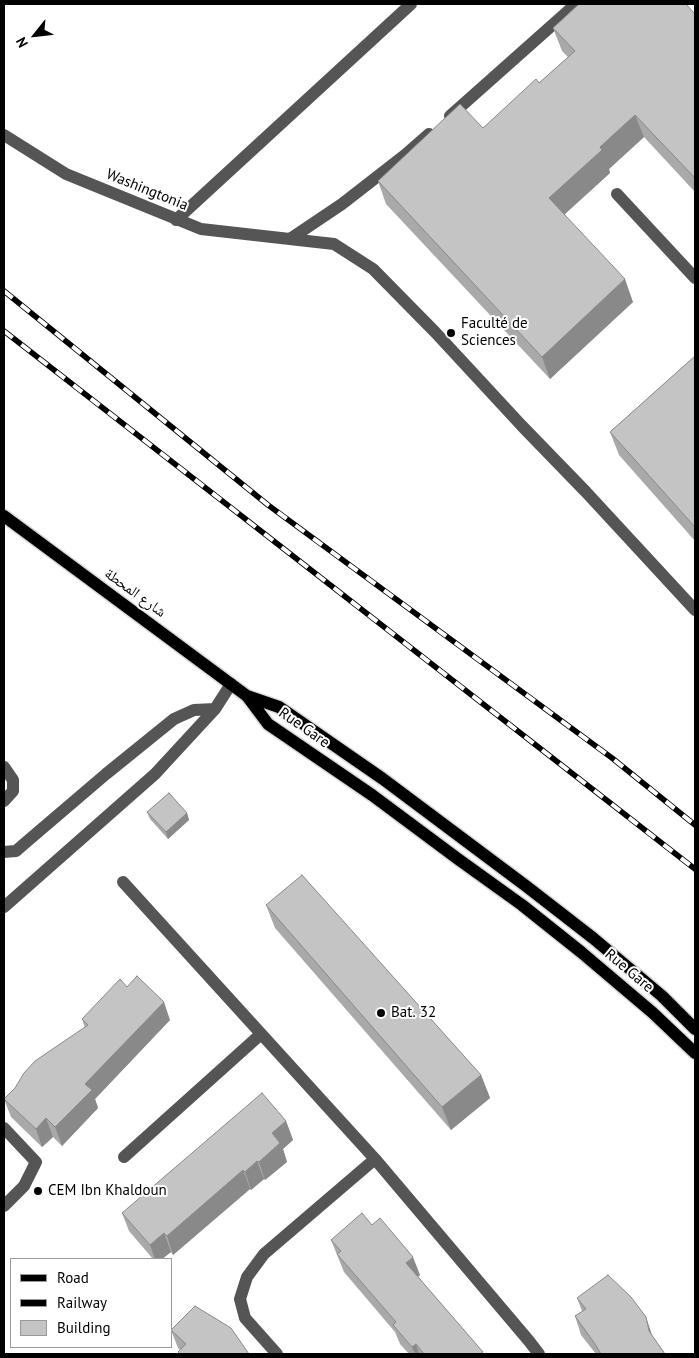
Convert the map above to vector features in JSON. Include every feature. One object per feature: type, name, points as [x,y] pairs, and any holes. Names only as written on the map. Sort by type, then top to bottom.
[{"type":"main road","name":"شارع المحطة","points":[[4,516],[247,696]]},
{"type":"main road","name":"Rue Gare","points":[[247,696],[279,707],[383,779],[593,938],[662,996],[695,1029]]},
{"type":"main road","name":"Rue Gare","points":[[247,696],[268,724],[372,795],[522,905],[653,1013],[695,1053]]},
{"type":"street","points":[[176,220],[411,4]]},
{"type":"street","points":[[290,239],[342,204],[405,155],[576,4]]},
{"type":"street","name":"Washingtonia","points":[[4,135],[66,174],[201,230],[334,244],[373,269],[435,332],[695,610]]},
{"type":"street","points":[[617,194],[695,278]]},
{"type":"street","points":[[4,907],[154,774],[215,709],[231,684]]},
{"type":"street","points":[[4,852],[16,851],[174,719],[194,710],[215,709]]},
{"type":"street","points":[[4,767],[13,780],[13,791],[4,801]]},
{"type":"street","points":[[123,882],[374,1159],[539,1354]]},
{"type":"street","points":[[124,1157],[261,1034]]},
{"type":"street","points":[[4,1128],[36,1162],[24,1186],[4,1206]]},
{"type":"street","points":[[277,1354],[245,1318],[240,1299],[247,1277],[264,1254],[374,1159]]},
{"type":"building","points":[[579,4],[686,4],[695,14],[695,178],[635,115],[600,147],[602,150],[549,198],[625,279],[542,357],[378,181],[460,104],[483,128],[536,79],[539,83],[575,51],[553,28]]},
{"type":"building","points":[[695,356],[695,527],[610,432]]},
{"type":"building","points":[[169,793],[187,813],[166,832],[147,812]]},
{"type":"building","name":"Bat. 32","points":[[302,875],[481,1075],[442,1107],[266,905]]},
{"type":"building","points":[[137,976],[164,1002],[85,1084],[92,1090],[55,1127],[46,1118],[36,1129],[4,1099],[15,1088],[24,1073],[35,1061],[88,1025],[82,1019],[120,979],[127,987]]},
{"type":"building","points":[[262,1093],[286,1121],[272,1133],[280,1143],[259,1162],[257,1161],[245,1172],[243,1170],[167,1236],[164,1233],[150,1245],[122,1213]]},
{"type":"building","points":[[362,1213],[372,1225],[380,1218],[413,1257],[406,1263],[483,1352],[480,1354],[424,1354],[416,1344],[412,1347],[393,1325],[396,1322],[337,1254],[341,1251],[331,1240]]},
{"type":"building","points":[[608,1275],[631,1297],[646,1317],[649,1331],[665,1354],[601,1354],[575,1316],[586,1309],[577,1298]]},
{"type":"building","points":[[195,1306],[231,1328],[249,1354],[180,1354],[178,1352],[186,1344],[172,1329]]},
{"type":"railway","points":[[4,291],[268,505],[612,758],[695,825]]},
{"type":"railway","points":[[4,331],[695,869]]},
{"type":"place","name":"Faculté de Sciences","points":[[451,333]]},
{"type":"place","name":"Bat. 32","points":[[381,1013]]},
{"type":"place","name":"CEM Ibn Khaldoun","points":[[38,1191]]}]
